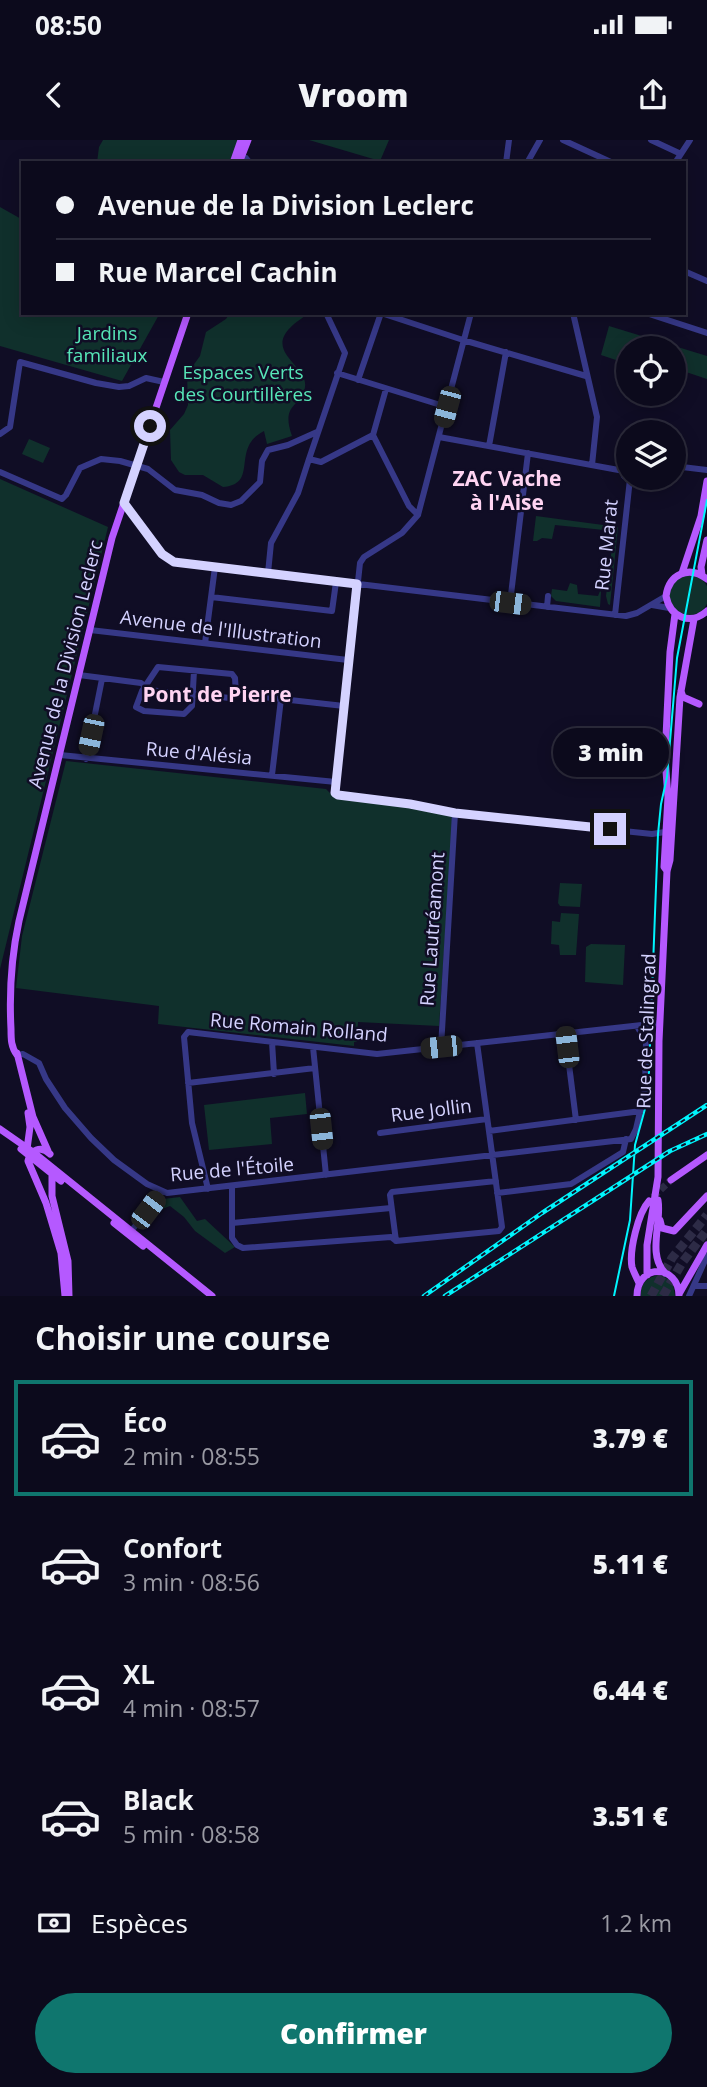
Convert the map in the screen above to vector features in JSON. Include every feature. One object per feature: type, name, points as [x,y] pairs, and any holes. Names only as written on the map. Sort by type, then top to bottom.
[{"type":"main road","points":[[240,160],[244,140]]},
{"type":"main road","name":"Avenue de la Division Leclerc","points":[[50,1154],[35,1124],[11,1030],[9,1001],[12,952],[112,538],[187,315]]},
{"type":"main road","points":[[707,481],[701,516],[682,573],[670,583],[666,596],[672,611],[683,618],[694,619],[707,611]]},
{"type":"main road","points":[[704,577],[701,566],[707,540]]},
{"type":"main road","points":[[682,573],[692,572],[704,577]]},
{"type":"main road","name":"Rue de Stalingrad","points":[[668,830],[665,758],[672,611]]},
{"type":"main road","name":"Rue de Stalingrad","points":[[647,1275],[647,1245],[657,1193],[660,1023],[667,872],[664,867],[681,691],[694,619]]},
{"type":"main road","points":[[679,708],[686,704],[699,704],[683,697],[681,691]]},
{"type":"main road","name":"Avenue de la Division Leclerc","points":[[24,1088],[30,1127],[29,1167]]},
{"type":"main road","points":[[1,1130],[212,1296]]},
{"type":"main road","points":[[29,1152],[42,1149],[50,1154],[52,1196],[67,1253],[67,1296]]},
{"type":"main road","points":[[671,1180],[707,1154]]},
{"type":"main road","points":[[29,1167],[38,1173],[51,1171]]},
{"type":"main road","points":[[29,1167],[43,1195],[61,1253],[67,1296]]},
{"type":"main road","points":[[637,1291],[632,1259],[640,1214],[654,1206],[663,1228],[672,1231],[707,1196]]},
{"type":"main road","name":"Rue de Stalingrad","points":[[654,1206],[659,1265],[677,1283],[679,1295]]},
{"type":"main road","points":[[679,1295],[707,1245]]},
{"type":"main road","points":[[637,1291],[647,1275],[665,1273]]},
{"type":"street","points":[[506,161],[509,140]]},
{"type":"street","points":[[528,161],[540,140]]},
{"type":"street","points":[[563,140],[609,161]]},
{"type":"street","points":[[651,140],[681,154]]},
{"type":"street","points":[[676,161],[690,140]]},
{"type":"street","points":[[686,272],[707,281]]},
{"type":"street","points":[[268,573],[271,543],[298,493],[345,353],[328,315]]},
{"type":"street","points":[[358,380],[380,315]]},
{"type":"street","points":[[387,315],[586,376]]},
{"type":"street","points":[[470,315],[418,515],[402,533],[361,559],[335,793],[455,813],[652,834],[668,830]]},
{"type":"street","points":[[573,315],[597,417],[592,465]]},
{"type":"street","points":[[652,315],[707,333]]},
{"type":"street","points":[[489,446],[506,352]]},
{"type":"street","points":[[0,434],[10,427],[20,362],[119,387],[129,386],[146,378],[164,382]]},
{"type":"street","points":[[337,373],[447,407]]},
{"type":"street","points":[[386,389],[373,435],[409,506],[418,515]]},
{"type":"street","points":[[0,472],[62,499],[80,468],[90,462],[112,460],[148,468],[175,490],[202,495],[231,505],[241,502],[260,482],[262,461],[268,450],[288,445],[317,432]]},
{"type":"street","points":[[309,459],[321,462],[373,435]]},
{"type":"street","points":[[439,437],[616,468]]},
{"type":"street","points":[[510,603],[528,453]]},
{"type":"street","points":[[686,467],[707,470]]},
{"type":"street","name":"Rue Marat","points":[[615,615],[631,490]]},
{"type":"street","points":[[124,503],[169,560],[615,615],[631,615],[666,596]]},
{"type":"street","points":[[205,643],[215,567]]},
{"type":"street","points":[[211,597],[332,611],[335,582]]},
{"type":"street","points":[[547,607],[548,596]]},
{"type":"street","points":[[652,605],[672,611]]},
{"type":"street","name":"Avenue de l'Illustration","points":[[90,630],[348,660]]},
{"type":"street","points":[[194,671],[188,694],[192,706],[188,712],[184,714],[136,707],[145,686],[158,667],[232,674],[235,678],[236,694]]},
{"type":"street","points":[[79,675],[141,683],[149,690],[230,698],[236,694],[344,706]]},
{"type":"street","points":[[86,759],[102,678]]},
{"type":"street","points":[[272,775],[281,699]]},
{"type":"street","name":"Rue d'Alésia","points":[[60,755],[336,782]]},
{"type":"street","name":"Rue Lautréamont","points":[[441,1047],[455,813]]},
{"type":"street","name":"Rue Romain Rolland","points":[[188,1083],[185,1034],[377,1054],[660,1023]]},
{"type":"street","points":[[497,1193],[571,1184],[623,1152],[625,1139],[631,1139],[641,1111],[645,1090],[646,1042],[637,1026]]},
{"type":"street","points":[[565,1033],[576,1120]]},
{"type":"street","points":[[272,1042],[274,1074]]},
{"type":"street","points":[[232,1186],[232,1238],[237,1245],[249,1248],[391,1237],[396,1241],[499,1231],[502,1227],[477,1043]]},
{"type":"street","points":[[313,1047],[326,1175]]},
{"type":"street","name":"Rue de l'Étoile","points":[[17,1059],[33,1059],[39,1063],[65,1108],[91,1138],[114,1160],[147,1184],[162,1191],[208,1189],[625,1139]]},
{"type":"street","points":[[208,1189],[194,1136],[188,1083],[315,1068]]},
{"type":"street","points":[[489,1131],[641,1111]]},
{"type":"street","name":"Rue Jollin","points":[[380,1133],[487,1119]]},
{"type":"street","points":[[396,1241],[390,1193],[495,1181]]},
{"type":"street","points":[[130,1233],[162,1191]]},
{"type":"street","points":[[232,1223],[391,1208]]},
{"type":"street","points":[[689,1296],[707,1256]]},
{"type":"street","points":[[695,1286],[707,1286]]},
{"type":"green space","points":[[103,140],[238,140],[232,161],[97,161]]},
{"type":"green space","points":[[309,140],[389,140],[380,161]]},
{"type":"green space","name":"Jardins familiaux","points":[[0,207],[21,219],[21,315],[159,315],[122,381],[0,346]]},
{"type":"green space","name":"Espaces Verts des Courtillères","points":[[229,315],[307,315],[292,325],[284,336],[286,354],[304,378],[305,387],[300,399],[290,411],[289,425],[292,436],[267,444],[264,431],[254,438],[248,446],[240,479],[223,487],[203,475],[185,475],[179,472],[171,460],[170,430],[188,405],[187,374],[200,356],[206,332]]},
{"type":"green space","points":[[609,326],[642,336],[616,336],[616,360],[601,355]]},
{"type":"green space","points":[[686,350],[707,356],[707,379],[686,372]]},
{"type":"green space","points":[[29,439],[50,448],[43,463],[22,454]]},
{"type":"green space","points":[[0,479],[108,527],[0,969]]},
{"type":"green space","points":[[536,516],[618,527],[610,605],[606,596],[614,531],[555,525],[552,539],[533,541]]},
{"type":"green space","points":[[681,577],[697,577],[707,587],[707,603],[697,613],[681,613],[671,603],[671,587]]},
{"type":"green space","points":[[570,583],[577,585],[578,594],[598,596],[600,591],[600,607],[556,601],[551,596],[552,589],[567,591]]},
{"type":"green space","points":[[66,761],[326,789],[335,798],[451,815],[453,818],[439,1026],[358,1022],[357,1042],[354,1042],[354,1046],[158,1024],[159,1006],[16,988],[22,936]]},
{"type":"green space","points":[[560,883],[582,884],[580,907],[560,906]]},
{"type":"green space","points":[[561,913],[579,914],[576,955],[560,955],[559,945],[551,944],[552,921],[560,922]]},
{"type":"green space","points":[[591,944],[625,945],[623,985],[585,982],[586,947]]},
{"type":"green space","points":[[305,1093],[307,1114],[270,1118],[272,1144],[209,1150],[204,1105]]},
{"type":"green space","points":[[180,1197],[197,1221],[205,1219],[235,1247],[225,1253],[195,1231],[184,1217],[170,1206],[152,1213],[163,1199]]},
{"type":"green space","points":[[658,1275],[664,1276],[673,1284],[675,1296],[641,1296],[645,1282]]},
{"type":"tunnel","points":[[653,1197],[671,1180]]},
{"type":"tunnel","points":[[651,1296],[672,1258],[707,1215]]},
{"type":"tunnel","points":[[663,1296],[682,1263],[707,1230]]},
{"type":"tram line","points":[[614,1296],[630,1220],[635,1145],[648,1098],[658,834],[667,777],[677,658],[707,500]]},
{"type":"railway","points":[[424,1296],[542,1213],[707,1105]]},
{"type":"railway","points":[[445,1296],[670,1151],[707,1134]]},
{"type":"district","name":"ZAC Vache à l'Aise","points":[[507,491]]},
{"type":"district","name":"Pont de Pierre","points":[[217,695]]},
{"type":"route","points":[[150,426],[124,503],[169,560],[357,584],[335,793],[455,813],[610,829]]}]
